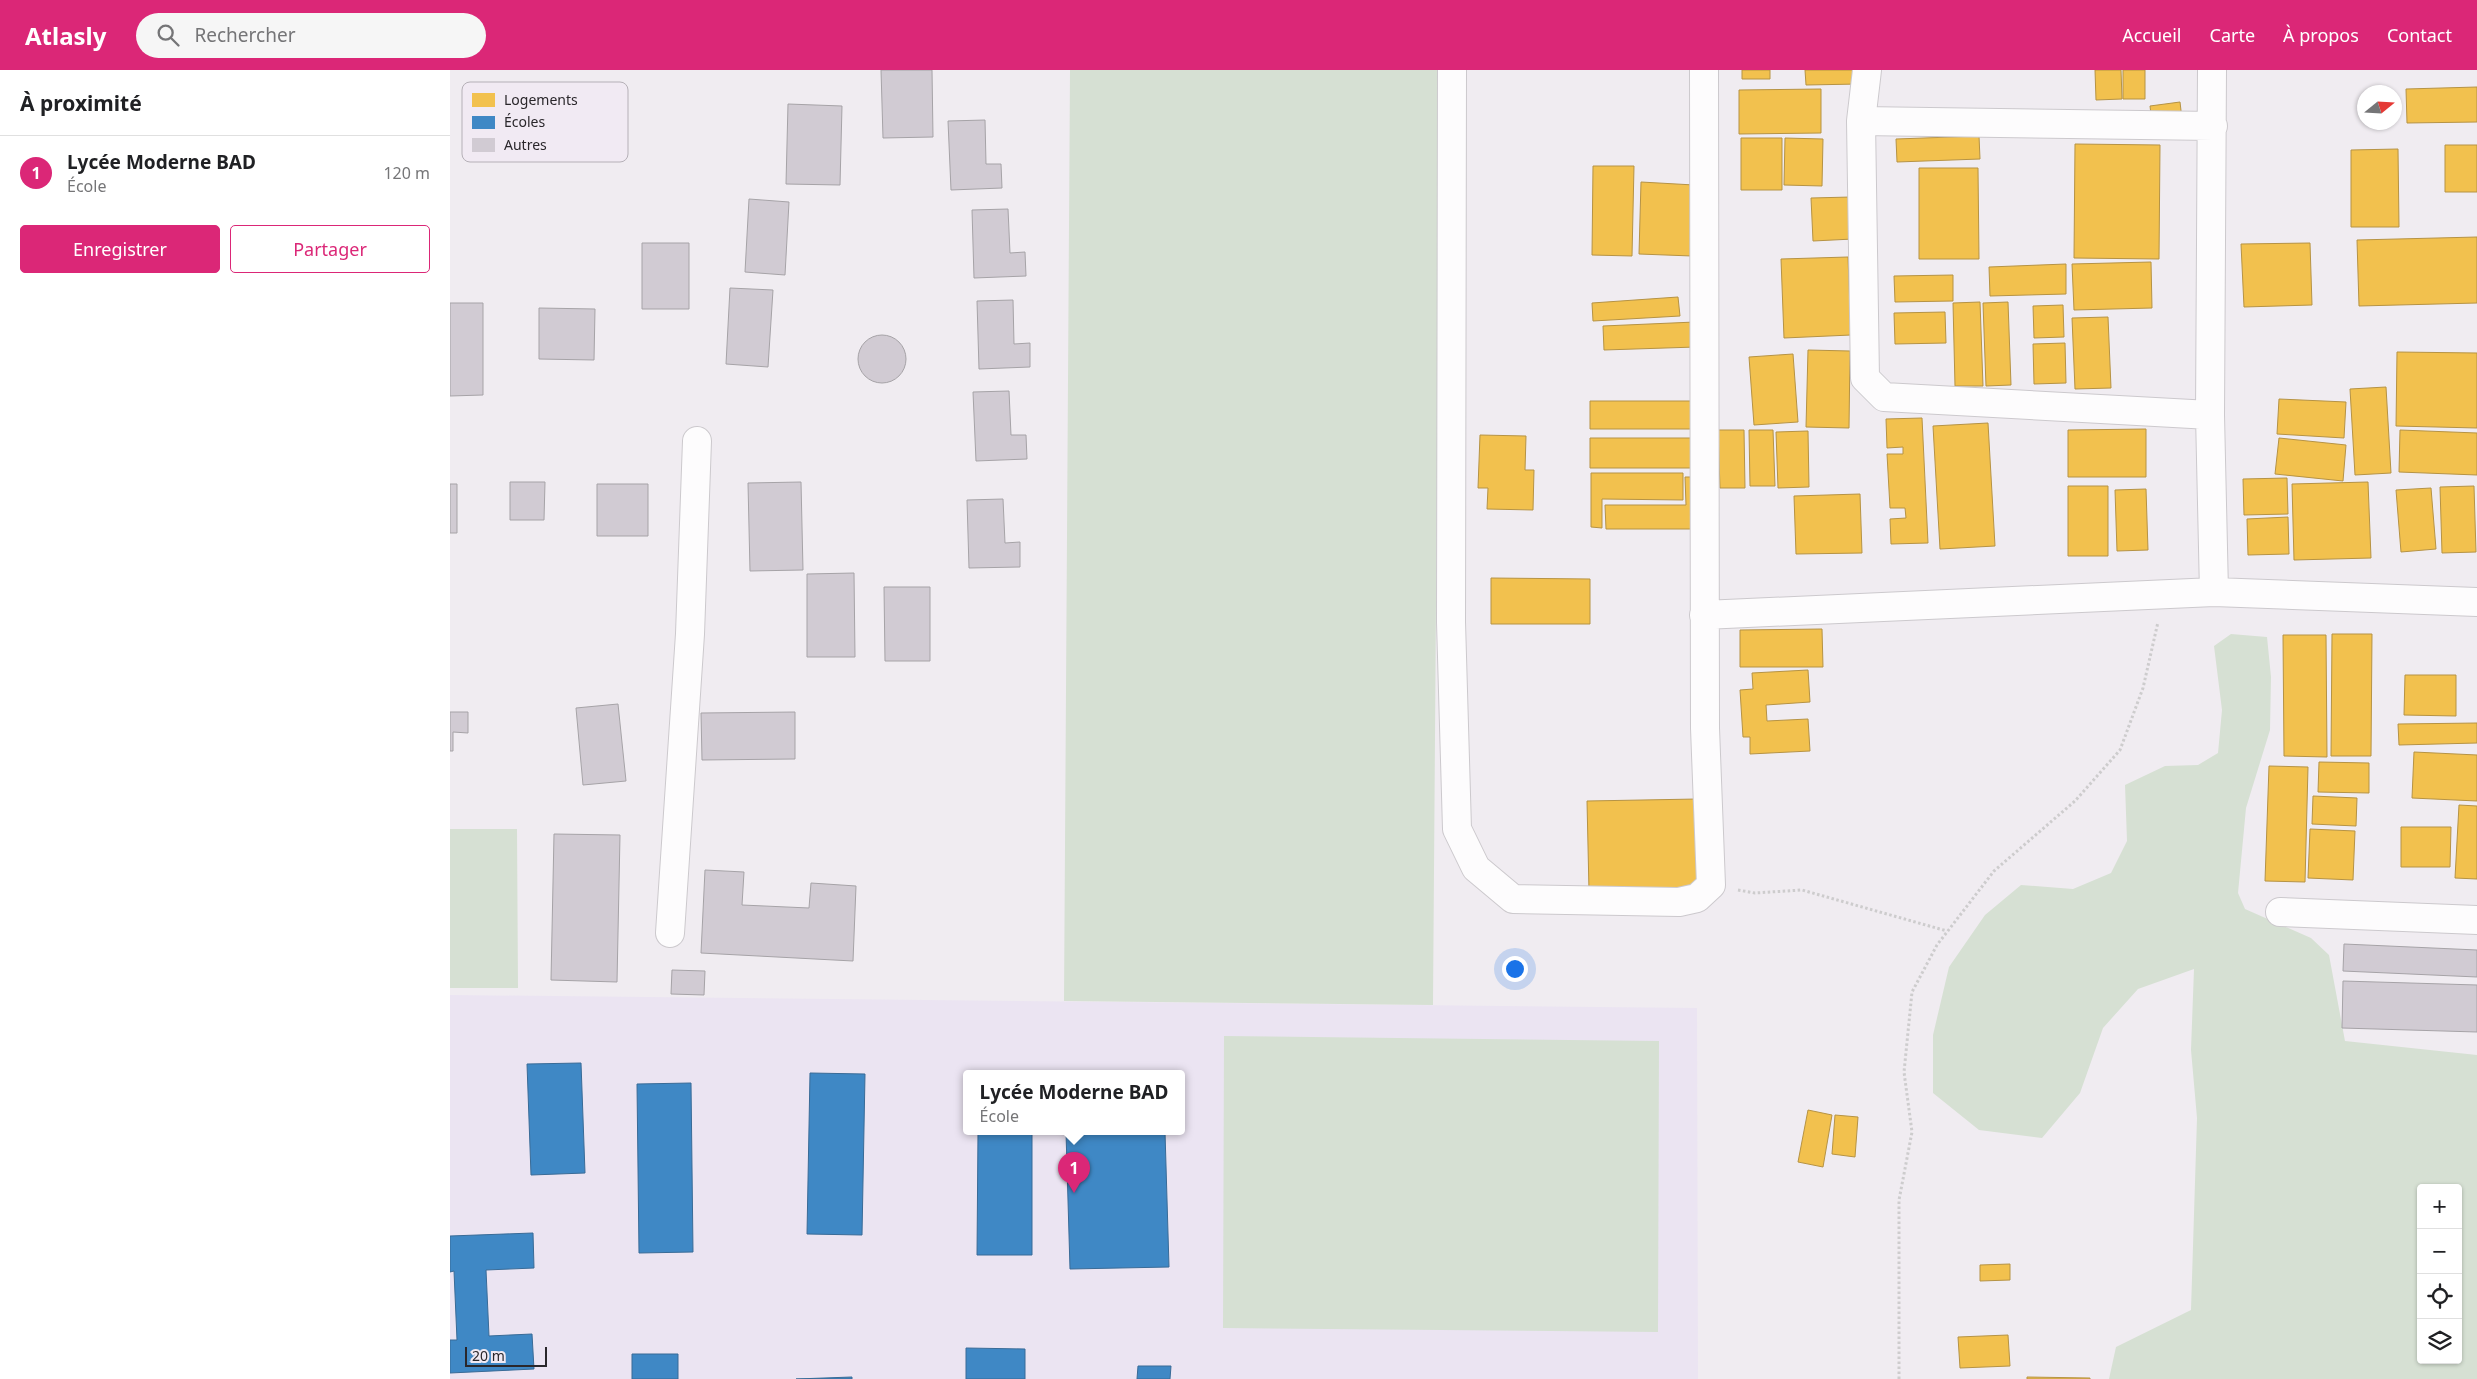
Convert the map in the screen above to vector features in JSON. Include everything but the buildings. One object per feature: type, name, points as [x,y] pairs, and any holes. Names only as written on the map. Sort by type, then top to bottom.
[{"type":"street","points":[[1452,70],[1451,622],[1457,829],[1476,868],[1514,899],[1679,902],[1697,898],[1711,885],[1705,728],[1704,615],[1704,70]]},
{"type":"street","points":[[1868,70],[1861,121],[1865,378],[1884,397],[2210,415]]},
{"type":"street","points":[[2212,70],[2210,415],[2214,592]]},
{"type":"street","points":[[1861,121],[2213,126]]},
{"type":"street","points":[[670,933],[690,634],[697,441]]},
{"type":"street","points":[[1704,615],[2214,592],[2477,602]]},
{"type":"street","points":[[2280,912],[2477,920]]},
{"type":"path","points":[[1899,1379],[1899,1200],[1912,1132],[1904,1072],[1912,992],[1937,945],[1994,871],[2076,801],[2120,750],[2143,688],[2165,595]]},
{"type":"path","points":[[1711,885],[1755,893],[1802,890],[1947,931]]},
{"type":"shaded area","points":[[1070,70],[1440,70],[1433,1005],[1064,1001]]},
{"type":"shaded area","points":[[2231,634],[2267,637],[2271,677],[2270,730],[2246,808],[2238,893],[2245,909],[2311,938],[2329,955],[2345,1041],[2477,1055],[2477,1379],[2109,1379],[2116,1347],[2191,1310],[2197,1118],[2191,1050],[2194,969],[2138,989],[2103,1028],[2080,1093],[2042,1138],[1979,1130],[1933,1093],[1933,1035],[1949,967],[1985,915],[2021,885],[2073,889],[2111,873],[2127,841],[2125,785],[2165,766],[2198,765],[2218,753],[2222,710],[2214,646]]},
{"type":"shaded area","points":[[450,829],[517,829],[518,988],[450,988]]},
{"type":"shaded area","points":[[450,995],[1697,1008],[1698,1379],[450,1379]]},
{"type":"shaded area","points":[[1224,1036],[1659,1041],[1658,1332],[1223,1328]]},
{"type":"place","name":"Lycée Moderne BAD","points":[[1074,1193]]}]
